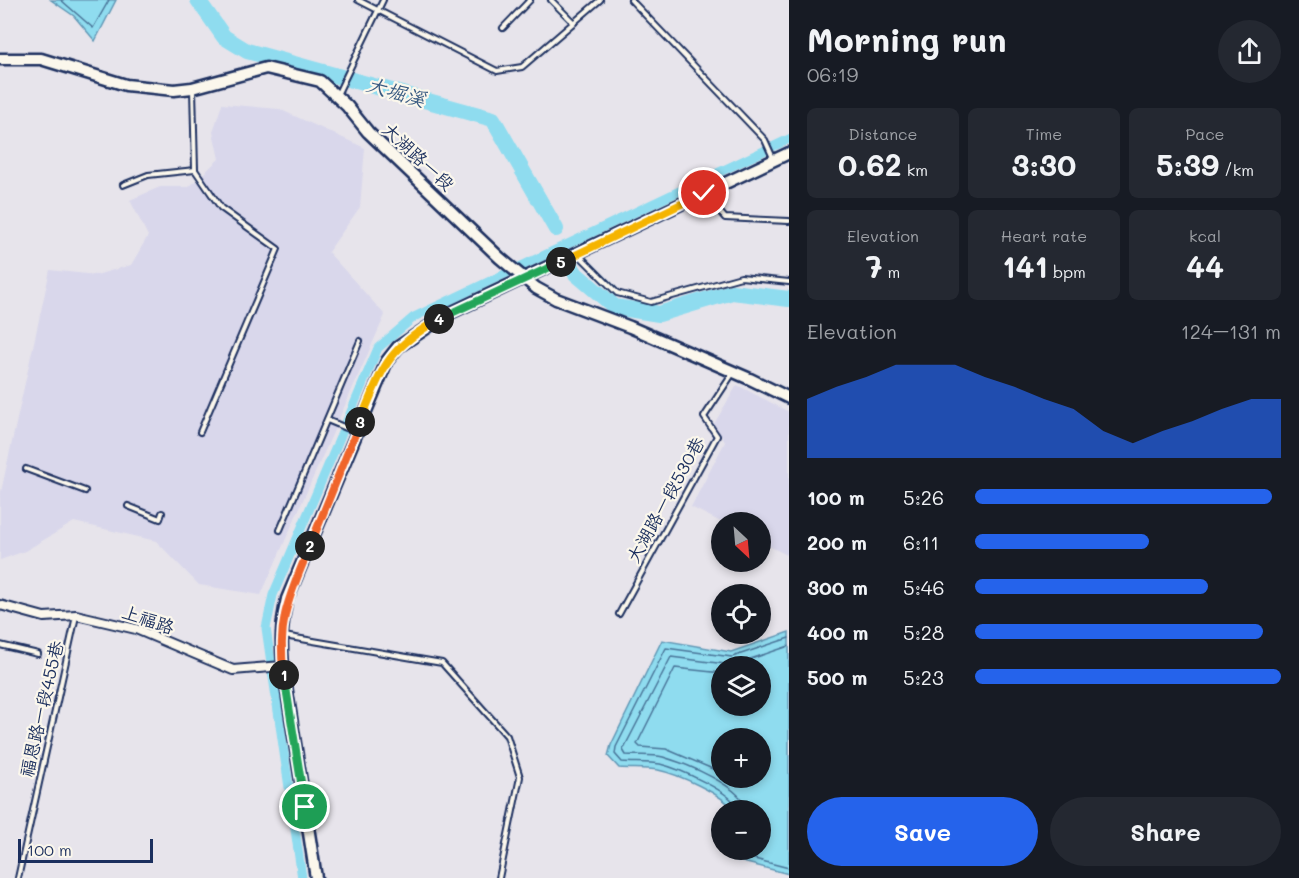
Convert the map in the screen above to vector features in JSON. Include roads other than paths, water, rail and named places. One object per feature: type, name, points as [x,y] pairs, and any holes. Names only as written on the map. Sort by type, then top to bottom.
[{"type":"street","name":"大湖路一段","points":[[0,58],[41,59],[126,85],[174,90],[192,88],[266,68],[320,81],[337,96],[368,132],[525,279],[556,299],[630,327],[789,398]]},
{"type":"street","points":[[316,878],[280,666],[280,635],[288,600],[379,376],[398,347],[446,315],[704,193],[772,157],[789,153]]},
{"type":"street","name":"上福路","points":[[0,605],[44,617],[76,615],[136,629],[233,670],[280,666]]},
{"type":"lane","points":[[358,0],[497,71],[522,67],[600,0]]},
{"type":"lane","points":[[337,96],[382,0]]},
{"type":"lane","points":[[503,28],[530,0]]},
{"type":"lane","points":[[551,0],[573,24]]},
{"type":"lane","points":[[631,0],[765,140],[772,157]]},
{"type":"lane","points":[[192,88],[195,170],[221,208],[278,249],[200,432]]},
{"type":"lane","points":[[123,185],[148,175],[195,170]]},
{"type":"lane","points":[[704,193],[725,218],[789,221]]},
{"type":"lane","points":[[577,254],[617,293],[651,302],[741,278],[789,282]]},
{"type":"lane","points":[[280,530],[360,341]]},
{"type":"lane","name":"大湖路一段530巷","points":[[619,614],[717,436],[704,417],[734,372]]},
{"type":"lane","points":[[327,420],[355,431]]},
{"type":"lane","points":[[26,469],[85,491]]},
{"type":"lane","points":[[128,506],[160,519],[162,513]]},
{"type":"lane","name":"福恩路一段455巷","points":[[18,878],[76,615]]},
{"type":"lane","points":[[280,635],[442,663],[507,736],[520,777],[499,878]]},
{"type":"lane","points":[[0,645],[38,654]]},
{"type":"water","points":[[51,0],[116,0],[95,41],[74,16]]},
{"type":"water","points":[[789,632],[789,874],[735,860],[771,860],[771,800],[723,800],[710,791],[667,772],[619,768],[608,756],[611,745],[662,640],[731,652],[754,644],[771,644],[771,638]]},
{"type":"waterway","name":"大堀溪","points":[[198,0],[224,37],[247,51],[493,119],[556,229]]},
{"type":"waterway","points":[[302,878],[266,628],[273,595],[378,348],[414,317],[789,139]]},
{"type":"waterway","name":"大堀溪","points":[[571,266],[576,274],[615,307],[659,314],[732,292],[789,299]]}]
